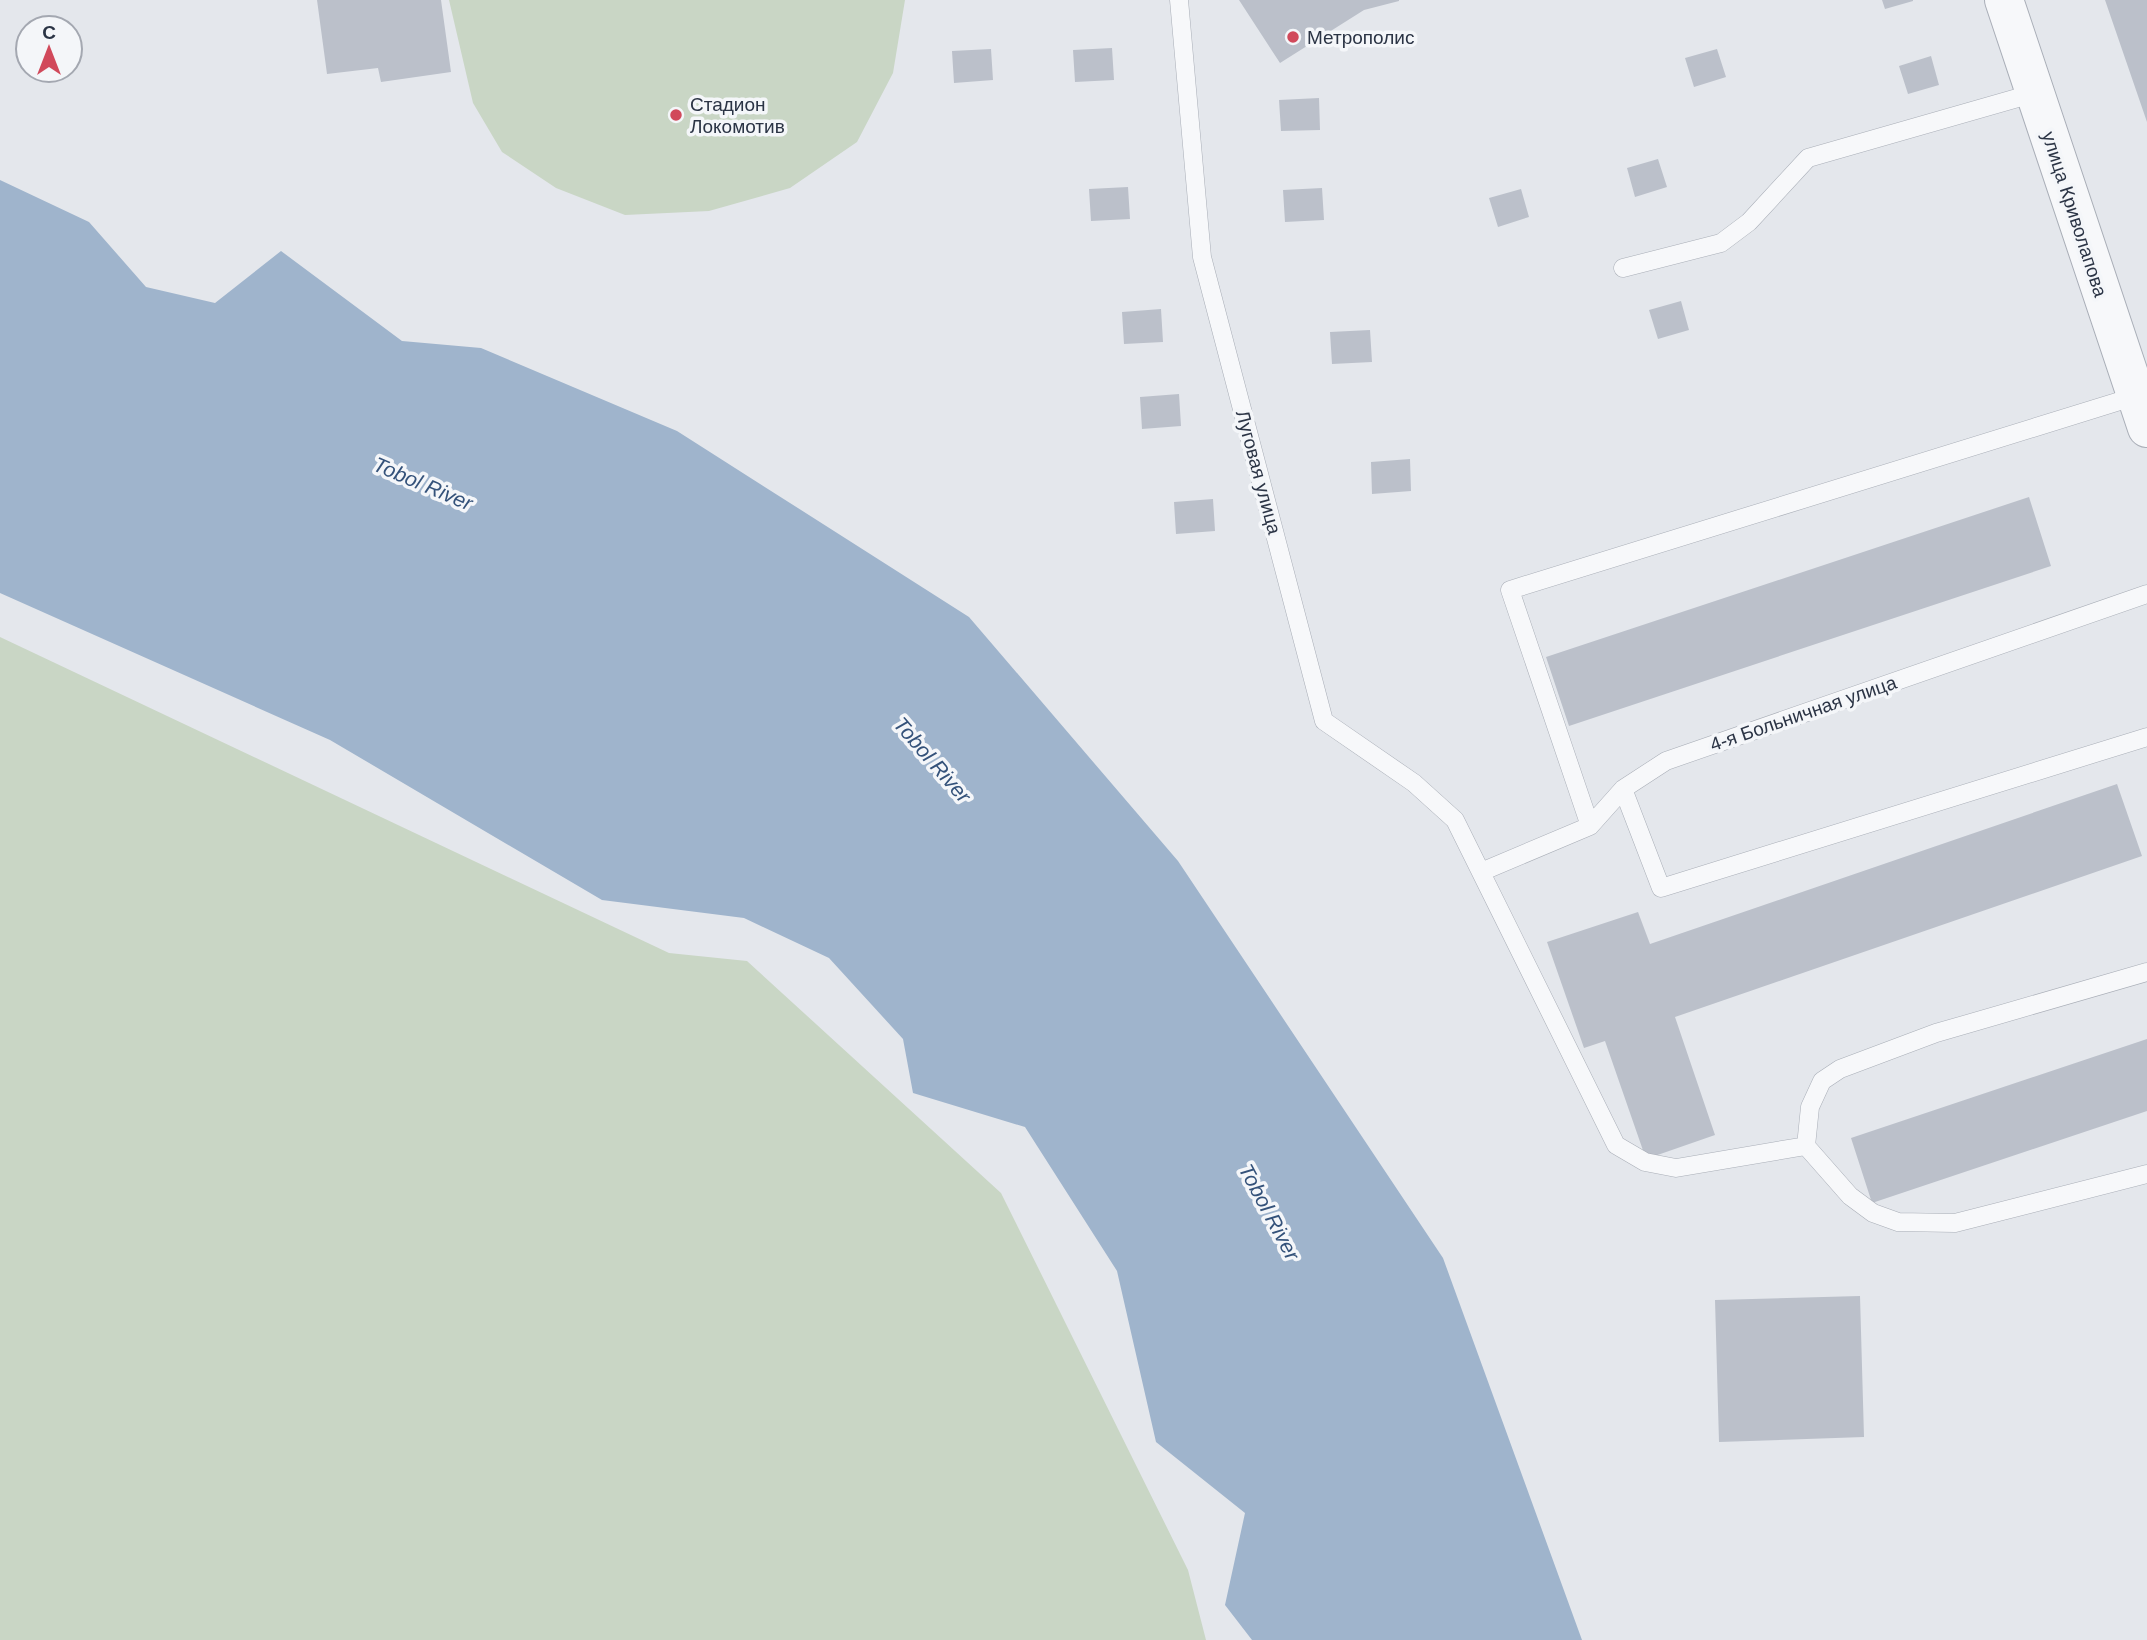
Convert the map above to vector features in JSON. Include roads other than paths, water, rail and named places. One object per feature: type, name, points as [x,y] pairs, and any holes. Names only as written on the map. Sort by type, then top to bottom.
[{"type":"street","name":"улица Криволапова","points":[[2004,0],[2144,418]]},
{"type":"lane","name":"Луговая улица","points":[[1179,0],[1202,257],[1324,721],[1414,783],[1455,820],[1616,1145],[1645,1162],[1676,1168],[1805,1146]]},
{"type":"lane","points":[[1623,268],[1721,243],[1749,222],[1808,158],[2035,93]]},
{"type":"lane","points":[[1590,826],[1510,590],[2144,418]]},
{"type":"lane","name":"4-я Больничная улица","points":[[1480,872],[1590,826],[1623,789],[1666,761],[2147,594]]},
{"type":"lane","points":[[1623,789],[1661,888],[2147,737]]},
{"type":"lane","points":[[2147,972],[1936,1033],[1840,1069],[1822,1081],[1810,1107],[1805,1146],[1850,1196],[1872,1213],[1898,1222],[1955,1223],[2147,1174]]},
{"type":"water","name":"Tobol River","points":[[0,180],[89,222],[146,287],[215,303],[281,251],[402,341],[481,348],[677,431],[969,617],[1178,861],[1443,1258],[1582,1640],[1252,1640],[1225,1605],[1245,1513],[1156,1442],[1117,1271],[1025,1127],[913,1093],[903,1039],[829,958],[744,918],[602,900],[330,740],[0,593]]},
{"type":"place","name":"Метрополис","points":[[1293,37]]},
{"type":"place","name":"Стадион Локомотив","points":[[676,115]]}]
